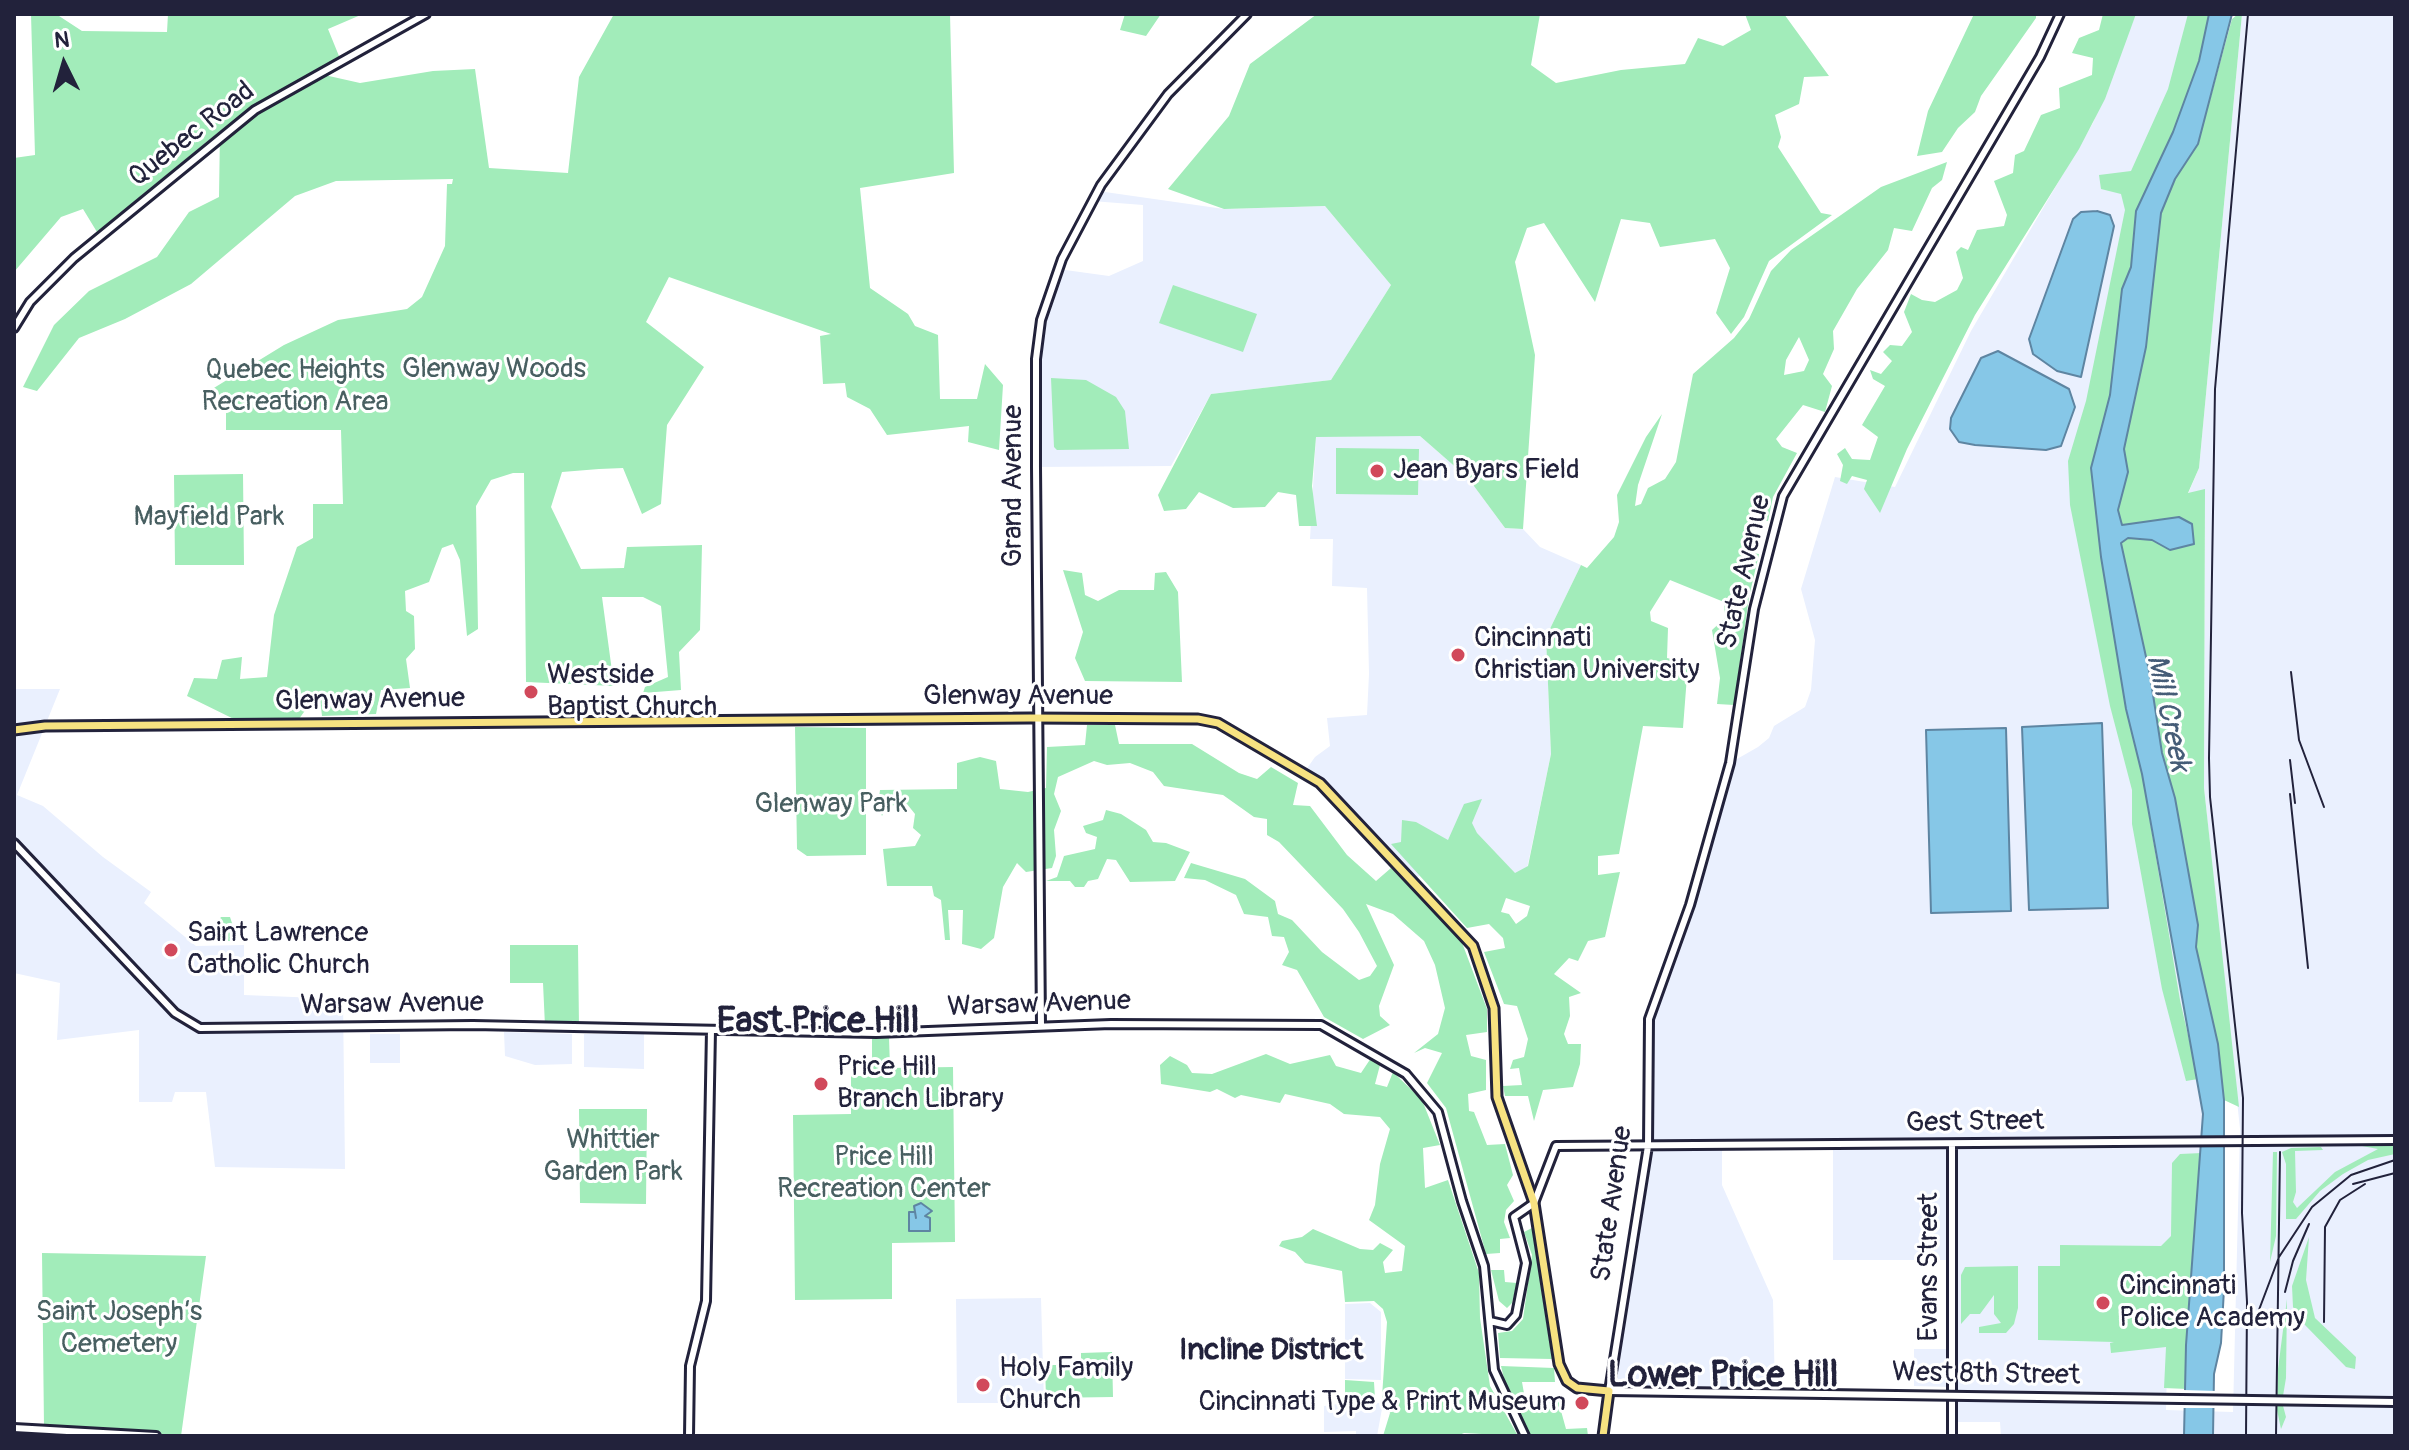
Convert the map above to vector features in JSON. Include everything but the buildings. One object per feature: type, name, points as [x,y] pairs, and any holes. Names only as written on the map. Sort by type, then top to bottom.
[{"type":"main road","name":"Quebec Road","points":[[14,328],[30,302],[74,258],[255,110],[426,14]]},
{"type":"main road","name":"Grand Avenue","points":[[1041,1026],[1036,359],[1044,307],[1074,234],[1133,139],[1187,72],[1247,14]]},
{"type":"main road","name":"State Avenue","points":[[1603,1436],[1648,1146],[1649,1019],[1690,905],[1727,776],[1754,609],[1779,507],[2040,57],[2060,14]]},
{"type":"main road","name":"Glenway Avenue","points":[[14,730],[59,726],[1038,718],[1210,721],[1320,783],[1473,946],[1494,1008],[1497,1097],[1534,1203],[1559,1364],[1567,1381],[1577,1388]]},
{"type":"main road","name":"Warsaw Avenue","points":[[14,843],[175,1013],[200,1028],[473,1025],[876,1033],[1041,1026],[1308,1024],[1339,1034],[1406,1074],[1431,1101],[1441,1120],[1462,1201],[1484,1266],[1498,1386],[1525,1436]]},
{"type":"main road","points":[[689,1436],[690,1366],[706,1301],[711,1030]]},
{"type":"main road","name":"Gest Street","points":[[1534,1203],[1556,1146],[1952,1146],[2395,1140]]},
{"type":"main road","name":"Evans Street","points":[[1952,1146],[1952,1436]]},
{"type":"main road","points":[[1490,1321],[1507,1325],[1516,1315],[1526,1263],[1514,1217],[1534,1203]]},
{"type":"main road","name":"West 8th Street","points":[[1577,1388],[1775,1394],[2395,1402]]},
{"type":"main road","points":[[14,1428],[156,1436]]},
{"type":"shaded area","points":[[2136,14],[2209,14],[2092,494],[2203,1114],[2197,1180],[2170,1246],[2166,1410],[2233,1412],[2240,1129],[2204,788],[2205,490],[2188,494],[2199,468],[2242,14],[2395,14],[2395,1436],[2001,1436],[2000,1422],[1952,1422],[1951,1387],[1914,1386],[1914,1349],[1951,1349],[1951,1260],[1833,1260],[1833,1146],[1722,1147],[1722,1185],[1773,1300],[1775,1393],[1609,1391],[1648,1146],[1648,1029],[1690,905],[1730,763],[1758,747],[1769,738],[1774,726],[1805,707],[1811,690],[1815,640],[1801,589],[1835,477],[1895,487],[1971,331],[2093,123]]},
{"type":"shaded area","points":[[1098,191],[1224,209],[1325,206],[1391,285],[1331,380],[1211,394],[1171,466],[1036,467],[1038,338],[1058,269],[1109,276],[1143,261],[1143,205],[1092,201]]},
{"type":"shaded area","name":"Cincinnati Christian University","points":[[1316,436],[1420,436],[1468,478],[1505,528],[1523,529],[1540,547],[1581,565],[1546,637],[1551,754],[1524,883],[1480,837],[1413,880],[1320,783],[1303,774],[1315,757],[1330,746],[1327,718],[1367,715],[1369,674],[1367,588],[1332,586],[1333,539],[1310,539]]},
{"type":"shaded area","points":[[14,689],[60,689],[17,795],[43,806],[103,857],[151,892],[144,903],[196,946],[244,945],[244,995],[343,999],[345,1169],[215,1167],[206,1092],[175,1092],[172,1102],[139,1102],[139,1030],[57,1040],[60,983],[14,973]]},
{"type":"shaded area","points":[[504,1032],[572,1034],[572,1064],[535,1065],[505,1056]]},
{"type":"shaded area","points":[[370,1034],[400,1034],[400,1063],[370,1063]]},
{"type":"shaded area","points":[[584,1034],[644,1034],[644,1069],[584,1067]]},
{"type":"shaded area","points":[[1041,1298],[1044,1403],[957,1403],[956,1299]]},
{"type":"shaded area","points":[[1370,1303],[1381,1312],[1381,1380],[1345,1379],[1345,1304]]},
{"type":"shaded area","points":[[1383,1403],[1377,1436],[1356,1436],[1356,1431],[1324,1432],[1324,1406]]},
{"type":"green space","points":[[31,14],[56,14],[82,31],[167,32],[168,14],[363,14],[328,29],[341,61],[320,74],[360,83],[433,71],[475,69],[489,168],[568,173],[579,77],[614,14],[950,14],[954,173],[860,188],[870,288],[908,314],[915,326],[938,335],[940,399],[977,399],[985,364],[1003,385],[999,450],[968,442],[969,426],[887,435],[870,409],[847,397],[845,383],[823,384],[820,336],[831,334],[669,277],[646,322],[704,367],[667,425],[661,504],[642,514],[623,468],[562,472],[551,507],[581,569],[624,568],[627,547],[702,545],[700,630],[679,652],[681,690],[643,693],[645,687],[668,677],[661,606],[643,597],[602,597],[614,686],[526,682],[524,473],[513,473],[491,480],[476,506],[478,629],[467,636],[460,560],[453,544],[442,548],[429,582],[405,591],[406,611],[414,616],[415,649],[406,659],[410,688],[381,690],[376,714],[322,716],[320,699],[312,701],[296,723],[244,724],[187,696],[194,678],[217,679],[222,660],[242,657],[240,679],[267,677],[274,615],[297,547],[313,538],[313,504],[343,504],[341,430],[226,430],[226,400],[204,394],[284,345],[338,320],[407,309],[422,297],[445,246],[447,184],[452,184],[453,179],[336,181],[295,196],[191,284],[125,319],[79,338],[37,391],[23,387],[54,325],[89,291],[157,257],[189,212],[219,197],[220,131],[97,232],[83,209],[61,217],[14,272],[14,158],[35,155]]},
{"type":"green space","points":[[1125,14],[1161,14],[1146,36],[1120,30]]},
{"type":"green space","points":[[1317,14],[1540,14],[1531,65],[1556,83],[1621,70],[1685,64],[1698,38],[1723,46],[1751,30],[1745,14],[1784,14],[1829,76],[1804,77],[1799,104],[1775,115],[1781,137],[1778,147],[1821,213],[1832,215],[1769,261],[1744,317],[1731,334],[1716,313],[1730,268],[1715,239],[1660,247],[1650,223],[1621,219],[1595,302],[1544,223],[1527,228],[1515,262],[1535,355],[1523,529],[1505,528],[1468,478],[1420,436],[1316,437],[1312,486],[1317,526],[1299,526],[1296,495],[1278,492],[1265,507],[1233,508],[1199,492],[1186,509],[1164,511],[1158,495],[1211,394],[1331,380],[1391,285],[1325,206],[1224,209],[1168,189],[1229,116],[1250,64]]},
{"type":"green space","points":[[1974,14],[2036,14],[2036,18],[1981,96],[1975,112],[1958,128],[1942,152],[1917,156],[1928,111]]},
{"type":"green space","points":[[2103,14],[2136,14],[2105,99],[2079,149],[1975,315],[1907,449],[1880,513],[1864,489],[1867,480],[1852,476],[1847,484],[1840,481],[1843,465],[1837,454],[1845,448],[1852,459],[1870,460],[1878,437],[1862,425],[1885,386],[1873,379],[1870,370],[1881,374],[1892,361],[1883,352],[1890,345],[1902,346],[1912,332],[1904,312],[1911,294],[1935,302],[1957,290],[1963,278],[1956,252],[1961,247],[1968,250],[1977,230],[2004,226],[2007,215],[1994,181],[2013,173],[2015,155],[2024,151],[2041,115],[2060,108],[2059,88],[2092,75],[2093,58],[2072,53],[2079,38],[2099,30]]},
{"type":"green space","points":[[2188,14],[2209,14],[2199,61],[2173,132],[2136,211],[2131,267],[2122,289],[2110,395],[2091,468],[2101,557],[2126,709],[2142,774],[2180,1000],[2198,1079],[2186,1081],[2162,989],[2132,824],[2132,790],[2110,706],[2070,505],[2068,461],[2086,401],[2125,210],[2121,194],[2101,189],[2099,175],[2131,171],[2168,89]]},
{"type":"green space","points":[[2242,14],[2199,468],[2188,493],[2205,489],[2204,788],[2239,1107],[2224,1100],[2218,1044],[2196,947],[2198,925],[2175,798],[2162,753],[2150,675],[2121,543],[2128,538],[2153,540],[2171,550],[2194,544],[2179,517],[2121,525],[2118,510],[2128,472],[2124,449],[2146,347],[2161,213],[2175,179],[2198,144],[2232,19]]},
{"type":"green space","points":[[1947,162],[1942,180],[1932,188],[1912,231],[1894,228],[1888,250],[1857,289],[1833,331],[1834,349],[1823,374],[1832,386],[1825,412],[1803,405],[1776,439],[1782,447],[1797,453],[1773,497],[1768,521],[1755,520],[1745,535],[1745,552],[1759,554],[1749,597],[1734,705],[1717,704],[1720,678],[1712,630],[1725,618],[1724,602],[1670,580],[1650,612],[1651,621],[1668,628],[1667,658],[1688,663],[1683,728],[1643,726],[1619,854],[1598,856],[1598,875],[1620,872],[1605,937],[1588,941],[1578,961],[1569,958],[1554,974],[1581,993],[1569,997],[1570,1016],[1564,1034],[1568,1044],[1581,1044],[1580,1064],[1573,1087],[1543,1090],[1534,1121],[1528,1096],[1505,1096],[1503,1086],[1522,1085],[1519,1068],[1510,1069],[1513,1060],[1524,1057],[1528,1039],[1517,1006],[1504,1004],[1484,952],[1505,948],[1503,938],[1489,924],[1467,928],[1391,844],[1401,842],[1402,820],[1416,822],[1448,840],[1464,804],[1482,799],[1472,823],[1477,833],[1515,873],[1528,866],[1551,754],[1546,637],[1581,565],[1587,568],[1614,537],[1619,522],[1617,495],[1646,437],[1662,414],[1638,485],[1635,506],[1641,504],[1648,488],[1665,479],[1676,462],[1693,374],[1734,338],[1749,319],[1771,271],[1791,250],[1881,187]],"holes":[[[1799,337],[1809,360],[1804,371],[1784,375],[1786,360]],[[1506,898],[1530,906],[1527,916],[1516,924],[1509,914],[1501,912]]]},
{"type":"green space","points":[[1173,285],[1257,314],[1243,352],[1159,323]]},
{"type":"green space","points":[[1051,378],[1086,380],[1116,397],[1125,411],[1129,449],[1057,450],[1054,447]]},
{"type":"green space","name":"Jean Byars Field","points":[[1336,448],[1419,449],[1418,495],[1336,494]]},
{"type":"green space","name":"Mayfield Park","points":[[243,474],[244,565],[175,565],[174,475]]},
{"type":"green space","points":[[1063,570],[1082,573],[1085,595],[1098,601],[1119,590],[1154,590],[1155,573],[1166,572],[1178,592],[1182,682],[1085,681],[1075,658],[1083,632]]},
{"type":"green space","points":[[1087,725],[1115,725],[1119,744],[1192,744],[1239,773],[1257,779],[1271,767],[1298,783],[1293,805],[1310,806],[1347,855],[1376,881],[1391,868],[1461,940],[1487,1009],[1487,1032],[1466,1035],[1471,1056],[1486,1060],[1486,1090],[1468,1094],[1469,1111],[1474,1112],[1487,1145],[1505,1144],[1513,1175],[1507,1185],[1514,1201],[1506,1210],[1504,1222],[1510,1238],[1500,1239],[1500,1253],[1486,1254],[1446,1108],[1427,1083],[1442,1053],[1425,1048],[1414,1053],[1438,1034],[1445,1008],[1435,965],[1424,941],[1393,914],[1366,904],[1394,965],[1379,1006],[1380,1016],[1390,1025],[1363,1039],[1324,1017],[1297,970],[1282,965],[1289,952],[1284,937],[1272,936],[1268,917],[1244,914],[1236,895],[1205,880],[1184,878],[1191,863],[1245,879],[1275,901],[1278,914],[1292,920],[1322,952],[1359,980],[1370,976],[1377,966],[1359,932],[1343,909],[1279,842],[1267,835],[1267,819],[1254,817],[1223,795],[1164,786],[1153,772],[1130,763],[1107,765],[1094,761],[1058,777],[1054,794],[1061,811],[1054,830],[1056,856],[1052,868],[1026,872],[1017,863],[1003,887],[994,938],[981,949],[962,944],[963,910],[948,910],[950,940],[945,940],[941,900],[934,896],[932,886],[887,886],[883,849],[915,846],[921,835],[913,828],[915,814],[907,804],[887,806],[882,816],[878,805],[880,790],[957,789],[957,763],[980,757],[996,761],[1000,789],[1028,792],[1046,788],[1047,747],[1085,745]]},
{"type":"green space","name":"Glenway Park","points":[[795,727],[866,728],[866,855],[807,856],[797,849]]},
{"type":"green space","points":[[1106,810],[1121,814],[1146,830],[1153,842],[1166,843],[1190,852],[1175,881],[1130,882],[1116,860],[1107,859],[1098,879],[1088,881],[1084,887],[1075,887],[1070,881],[1046,881],[1057,877],[1064,856],[1095,849],[1097,837],[1086,833],[1083,826],[1103,820]]},
{"type":"green space","points":[[221,917],[230,917],[234,929],[230,932],[230,941],[204,941]]},
{"type":"green space","points":[[510,945],[578,945],[579,1027],[545,1026],[543,983],[510,983]]},
{"type":"green space","name":"Price Hill Recreation Center","points":[[889,1037],[890,1068],[953,1067],[955,1242],[892,1243],[892,1299],[795,1300],[793,1115],[851,1114],[851,1076],[872,1076],[872,1038]]},
{"type":"green space","points":[[1266,1054],[1290,1064],[1330,1055],[1336,1066],[1361,1073],[1371,1058],[1380,1065],[1375,1084],[1387,1087],[1393,1072],[1422,1100],[1440,1145],[1423,1148],[1425,1188],[1448,1180],[1479,1273],[1480,1318],[1490,1386],[1518,1436],[1464,1433],[1457,1436],[1383,1436],[1390,1413],[1382,1397],[1387,1322],[1383,1309],[1374,1301],[1345,1302],[1342,1271],[1305,1263],[1295,1252],[1279,1246],[1282,1241],[1302,1237],[1313,1229],[1360,1249],[1373,1250],[1380,1243],[1393,1250],[1383,1262],[1385,1273],[1402,1271],[1405,1246],[1369,1220],[1375,1205],[1380,1164],[1390,1129],[1380,1117],[1344,1114],[1330,1104],[1285,1094],[1280,1103],[1241,1095],[1235,1098],[1217,1089],[1210,1092],[1161,1084],[1160,1065],[1170,1056],[1187,1065],[1192,1073],[1212,1074]]},
{"type":"green space","name":"Whittier Garden Park","points":[[579,1109],[647,1109],[646,1204],[580,1203]]},
{"type":"green space","points":[[2362,1146],[2395,1146],[2395,1154],[2368,1160],[2343,1174],[2320,1191],[2296,1219],[2286,1219],[2286,1164],[2282,1152],[2291,1148],[2321,1147],[2323,1150],[2295,1151],[2296,1192],[2293,1202],[2297,1208],[2335,1172],[2378,1149]]},
{"type":"green space","points":[[2273,1152],[2277,1152],[2276,1236],[2270,1262]]},
{"type":"green space","points":[[2202,1153],[2186,1345],[2187,1389],[2164,1388],[2166,1347],[2111,1353],[2110,1343],[2114,1342],[2038,1340],[2038,1266],[2060,1266],[2060,1245],[2161,1246],[2171,1236],[2172,1163],[2180,1154]]},
{"type":"green space","points":[[1532,1228],[1552,1359],[1500,1358],[1498,1333],[1512,1331],[1523,1319],[1532,1255],[1524,1232]]},
{"type":"green space","points":[[2309,1237],[2306,1280],[2315,1318],[2356,1357],[2355,1369],[2346,1367],[2305,1325],[2293,1307],[2292,1286]]},
{"type":"green space","name":"Saint Joseph’s Cemetery","points":[[42,1253],[206,1256],[181,1436],[14,1436],[14,1428],[44,1427]]},
{"type":"green space","points":[[2018,1266],[2018,1308],[2014,1324],[2006,1333],[1979,1333],[1979,1327],[2001,1323],[1994,1314],[1994,1295],[1980,1314],[1970,1314],[1961,1324],[1961,1275],[1965,1267]]},
{"type":"green space","points":[[1491,1270],[1504,1270],[1505,1282],[1517,1283],[1512,1303],[1507,1308],[1499,1301]]},
{"type":"green space","points":[[2287,1299],[2286,1378],[2282,1402],[2286,1417],[2281,1429],[2277,1410],[2278,1369]]},
{"type":"green space","points":[[1112,1352],[1113,1397],[1046,1398],[1045,1365],[1081,1365],[1081,1353]]},
{"type":"green space","points":[[1501,1366],[1554,1368],[1555,1382],[1522,1382],[1525,1399],[1558,1400],[1566,1429],[1587,1428],[1588,1436],[1531,1436],[1507,1391]]},
{"type":"green space","points":[[1345,1380],[1374,1382],[1375,1399],[1345,1398]]},
{"type":"water","points":[[2209,14],[2232,14],[2198,144],[2175,179],[2161,213],[2146,347],[2124,449],[2128,472],[2118,510],[2122,525],[2179,517],[2192,524],[2194,544],[2170,550],[2152,540],[2128,538],[2121,543],[2150,675],[2162,753],[2175,798],[2198,925],[2196,947],[2218,1044],[2224,1100],[2224,1289],[2221,1343],[2214,1374],[2213,1436],[2184,1436],[2186,1345],[2203,1114],[2142,774],[2126,709],[2101,557],[2091,468],[2110,395],[2122,289],[2131,267],[2136,211],[2173,132],[2199,61]]},
{"type":"water","points":[[2097,211],[2110,215],[2114,226],[2081,377],[2057,371],[2033,354],[2029,339],[2073,219],[2081,212]]},
{"type":"water","points":[[1998,351],[2069,389],[2075,407],[2061,446],[2046,450],[1975,445],[1959,442],[1950,429],[1951,418],[1981,358]]},
{"type":"water","points":[[2102,723],[2108,908],[2029,910],[2022,727]]},
{"type":"water","points":[[2006,728],[2011,911],[1931,913],[1926,730]]},
{"type":"water","points":[[921,1203],[932,1211],[925,1216],[930,1218],[930,1231],[909,1231],[909,1212],[915,1212],[914,1206]]},
{"type":"pier","points":[[2183,1390],[2217,1391],[2217,1408],[2182,1408]]},
{"type":"railway","points":[[2246,1436],[2243,1098],[2210,797],[2209,758],[2215,389],[2248,14]]},
{"type":"railway","points":[[2291,672],[2299,740],[2324,807]]},
{"type":"railway","points":[[2290,760],[2295,803]]},
{"type":"railway","points":[[2290,794],[2308,968]]},
{"type":"railway","points":[[2276,1436],[2280,1152]]},
{"type":"railway","points":[[2254,1323],[2279,1257],[2312,1207],[2351,1175],[2395,1160]]},
{"type":"railway","points":[[2353,1184],[2395,1173]]},
{"type":"railway","points":[[2324,1322],[2325,1227],[2340,1200],[2365,1184]]},
{"type":"railway","points":[[2285,1292],[2293,1261],[2309,1224]]},
{"type":"place","name":"Jean Byars Field","points":[[1377,471]]},
{"type":"place","name":"Cincinnati Christian University","points":[[1458,655]]},
{"type":"place","name":"Westside Baptist Church","points":[[531,692]]},
{"type":"place","name":"Saint Lawrence Catholic Church","points":[[171,950]]},
{"type":"place","name":"Price Hill Branch Library","points":[[821,1084]]},
{"type":"place","name":"Cincinnati Police Academy","points":[[2103,1303]]},
{"type":"place","name":"Holy Family Church","points":[[983,1385]]},
{"type":"place","name":"Cincinnati Type & Print Museum","points":[[1582,1403]]},
{"type":"district","name":"East Price Hill","points":[[818,1023]]},
{"type":"district","name":"Incline District","points":[[1271,1351]]},
{"type":"district","name":"Lower Price Hill","points":[[1723,1377]]},
{"type":"park label","name":"Glenway Woods","points":[[494,370]]},
{"type":"park label","name":"Quebec Heights Recreation Area","points":[[295,387]]},
{"type":"water label","name":"Mill Creek","points":[[2167,713]]}]
